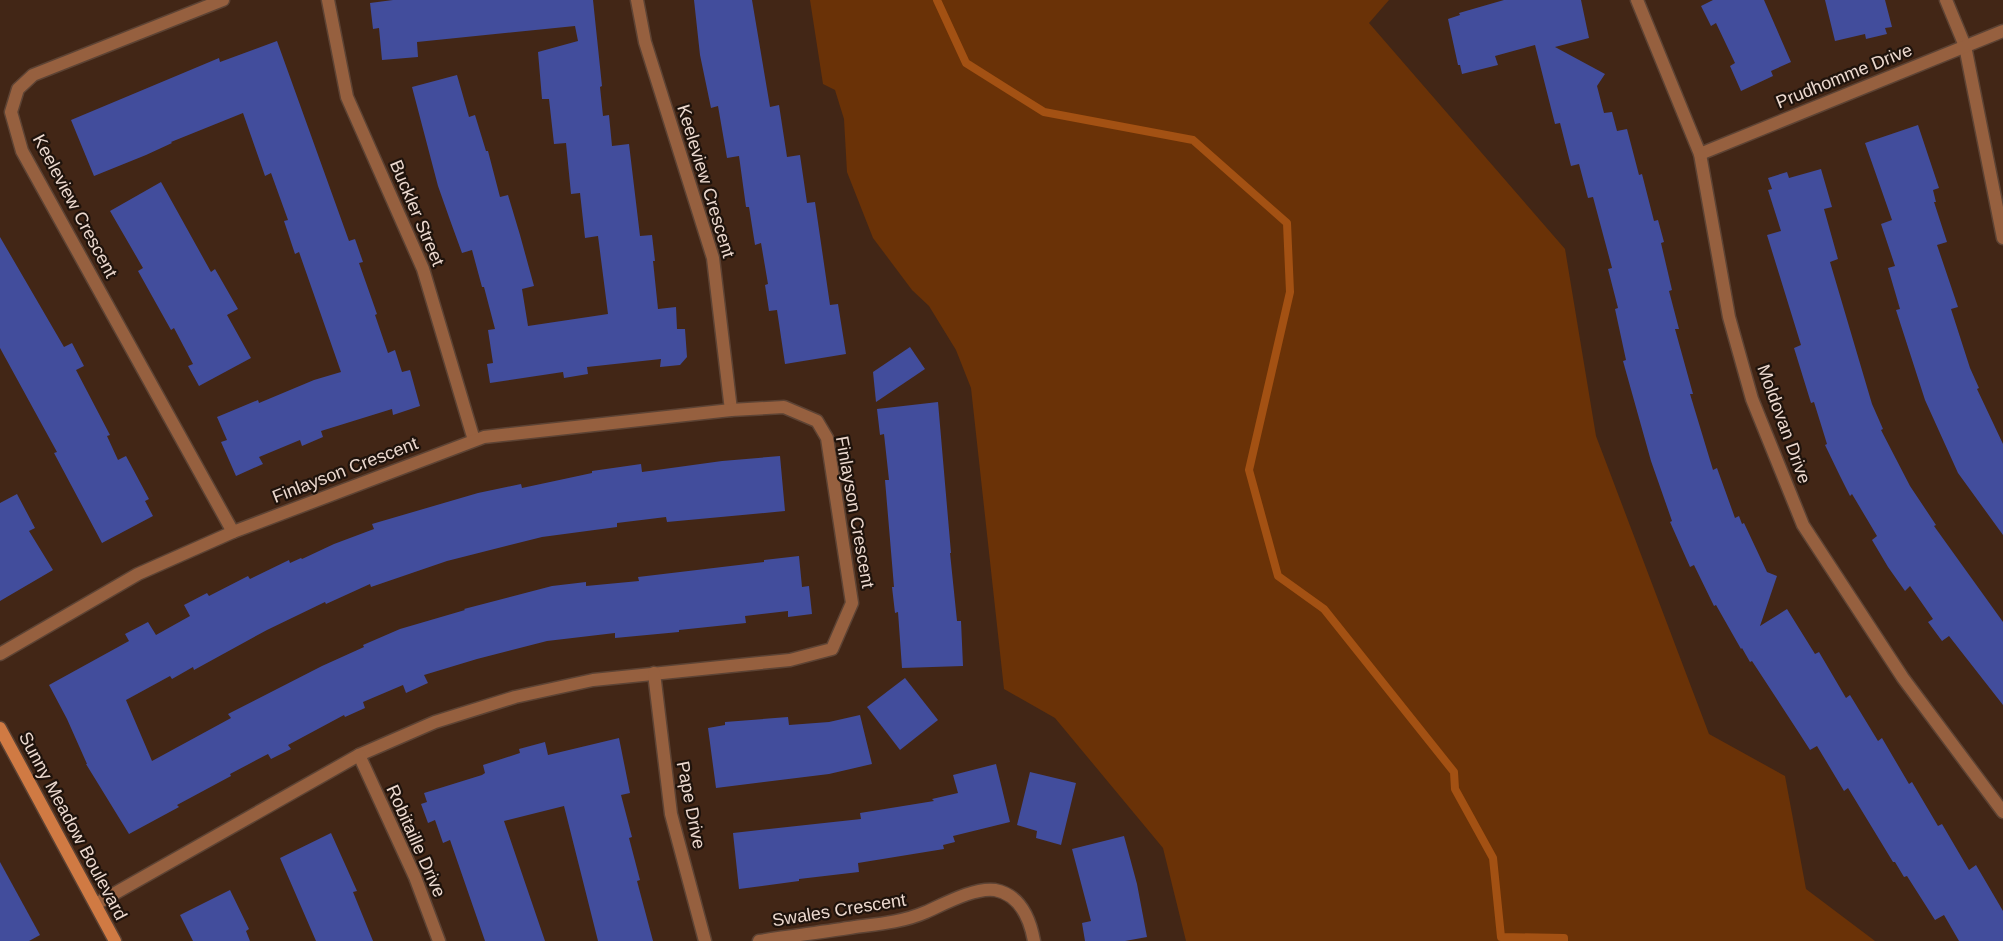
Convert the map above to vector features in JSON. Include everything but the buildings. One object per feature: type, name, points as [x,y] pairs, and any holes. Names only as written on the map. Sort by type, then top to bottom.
[{"type":"street","name":"Keeleview Crescent","points":[[223,0],[33,75],[18,89],[11,112],[22,151],[233,531]]},
{"type":"street","name":"Buckler Street","points":[[328,0],[347,97],[423,269],[474,440]]},
{"type":"street","name":"Keeleview Crescent","points":[[637,0],[645,42],[713,258],[731,410]]},
{"type":"street","name":"Moldovan Drive","points":[[1637,0],[1700,154],[1729,317],[1740,358],[1752,399],[1803,525],[1903,678],[2003,812]]},
{"type":"street","points":[[1946,0],[1965,46],[2003,237]]},
{"type":"street","name":"Prudhomme Drive","points":[[1700,154],[2003,31]]},
{"type":"street","name":"Finlayson Crescent","points":[[0,654],[138,574],[233,531],[484,437],[731,410],[784,407],[817,421],[827,438],[852,603],[832,649],[790,660],[593,680],[515,697],[435,722],[359,755],[96,904]]},
{"type":"street","name":"Pape Drive","points":[[654,673],[671,814],[705,941]]},
{"type":"street","name":"Sunny Meadow Boulevard","points":[[0,728],[115,941]]},
{"type":"street","name":"Robitaille Drive","points":[[359,755],[415,877],[439,941]]},
{"type":"street","name":"Swales Crescent","points":[[759,941],[899,921],[961,896],[994,890],[1010,896],[1023,908],[1031,922],[1034,941]]},
{"type":"shaded area","points":[[810,0],[1389,0],[1369,23],[1565,249],[1596,436],[1709,734],[1785,776],[1806,889],[1875,941],[1186,941],[1163,848],[1055,718],[1004,689],[971,388],[956,350],[929,306],[912,290],[873,238],[847,172],[844,119],[835,90],[823,84]]},
{"type":"waterway","points":[[937,0],[966,63],[1044,112],[1193,140],[1287,223],[1290,292],[1249,470],[1278,576],[1324,609],[1454,772],[1455,789],[1493,858],[1501,937],[1564,938],[1564,941]]}]
